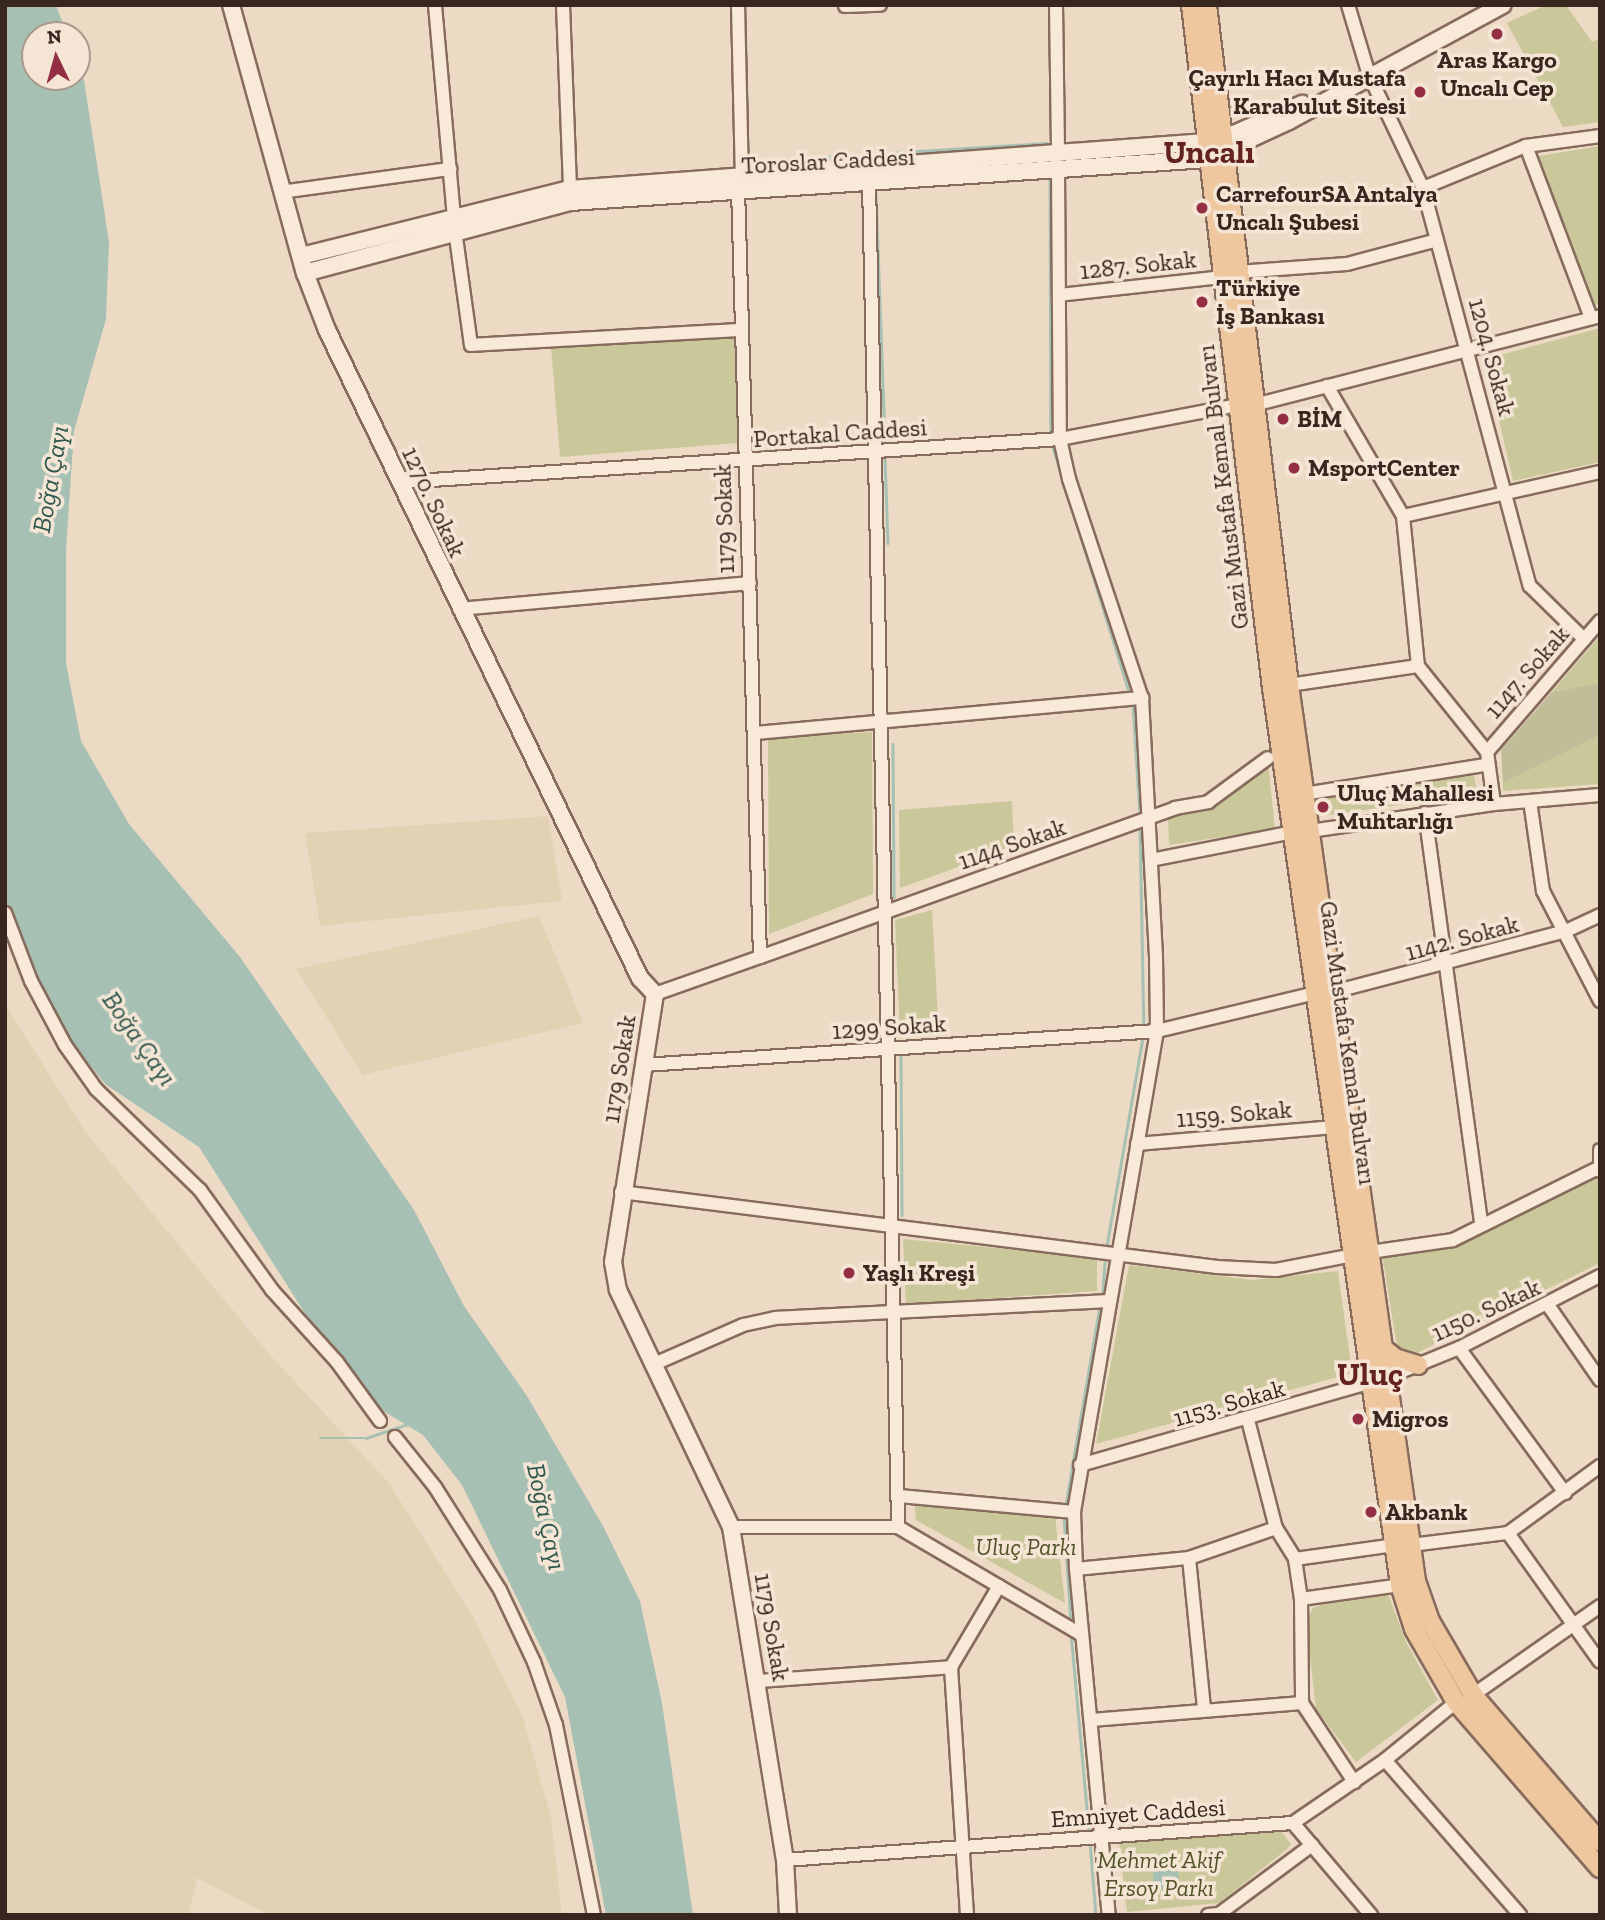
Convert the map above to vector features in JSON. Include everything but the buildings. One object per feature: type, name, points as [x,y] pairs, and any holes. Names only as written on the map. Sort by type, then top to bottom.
[{"type":"main road","points":[[1191,5],[1214,149]]},
{"type":"main road","points":[[1206,5],[1214,149]]},
{"type":"main road","name":"Gazi Mustafa Kemal Bulvarı","points":[[1214,149],[1302,832],[1402,1545],[1401,1585],[1414,1629],[1464,1699],[1600,1868]]},
{"type":"main road","name":"Gazi Mustafa Kemal Bulvarı","points":[[1246,405],[1304,794],[1302,832]]},
{"type":"main road","name":"Gazi Mustafa Kemal Bulvarı","points":[[1324,993],[1335,1127],[1384,1349],[1379,1380]]},
{"type":"main road","points":[[1384,1349],[1395,1358],[1418,1365]]},
{"type":"main road","name":"Gazi Mustafa Kemal Bulvarı","points":[[1402,1545],[1422,1602],[1464,1699],[1600,1842]]},
{"type":"street","name":"1270. Sokak","points":[[231,5],[305,273],[327,330],[640,978],[655,994]]},
{"type":"street","points":[[435,5],[455,224],[471,345],[742,330]]},
{"type":"street","points":[[563,5],[570,195]]},
{"type":"street","name":"1179 Sokak","points":[[737,5],[745,460],[756,733],[760,957],[655,994],[621,1192],[613,1262],[618,1290],[731,1527],[785,1860],[788,1915]]},
{"type":"street","points":[[845,6],[880,5]]},
{"type":"street","points":[[1056,5],[1060,439],[1069,478],[1142,698],[1142,822],[1151,860],[1148,1031],[1138,1144],[1110,1251],[1109,1301],[1080,1465],[1068,1512],[1091,1720],[1094,1837],[1109,1915]]},
{"type":"street","name":"1204. Sokak","points":[[1348,5],[1369,75],[1423,188],[1469,349],[1530,586],[1584,639]]},
{"type":"street","name":"Toroslar Caddesi","points":[[740,183],[869,182],[1214,149],[1345,88],[1503,5]]},
{"type":"street","points":[[1423,188],[1527,146],[1600,135]]},
{"type":"street","points":[[1527,146],[1595,317]]},
{"type":"street","name":"Toroslar Caddesi","points":[[301,256],[455,224],[570,195],[1058,163]]},
{"type":"street","points":[[282,192],[450,169]]},
{"type":"street","points":[[869,182],[881,723],[882,910],[889,1048],[890,1223],[897,1312],[898,1527]]},
{"type":"street","name":"Toroslar Caddesi","points":[[305,273],[455,224]]},
{"type":"street","name":"1287. Sokak","points":[[1059,295],[1230,274],[1348,264],[1437,240]]},
{"type":"street","name":"Portakal Caddesi","points":[[401,482],[1060,439],[1246,405],[1595,317]]},
{"type":"street","points":[[1327,386],[1403,516],[1418,666],[1487,752],[1486,765],[1494,804]]},
{"type":"street","points":[[1403,516],[1600,472]]},
{"type":"street","points":[[460,609],[750,583]]},
{"type":"street","name":"1147. Sokak","points":[[1487,752],[1600,621]]},
{"type":"street","points":[[1289,685],[1418,666]]},
{"type":"street","points":[[756,733],[1120,703],[1142,698]]},
{"type":"street","name":"1144 Sokak","points":[[760,957],[882,910],[1208,802],[1268,758]]},
{"type":"street","points":[[1304,794],[1486,765]]},
{"type":"street","points":[[1151,860],[1424,813],[1600,795]]},
{"type":"street","points":[[1530,801],[1543,891],[1600,1000]]},
{"type":"street","points":[[1424,813],[1480,1224]]},
{"type":"street","points":[[5,913],[31,981],[65,1045],[96,1089],[200,1189],[272,1290],[337,1362],[380,1421]]},
{"type":"street","name":"1142. Sokak","points":[[1148,1031],[1446,966],[1566,931],[1600,915]]},
{"type":"street","name":"1299 Sokak","points":[[644,1065],[1148,1031]]},
{"type":"street","name":"1159. Sokak","points":[[1138,1144],[1335,1127]]},
{"type":"street","points":[[621,1192],[1276,1270],[1362,1253],[1453,1240],[1480,1224],[1599,1169],[1600,1150]]},
{"type":"street","name":"1150. Sokak","points":[[1379,1380],[1459,1348],[1548,1305],[1600,1276]]},
{"type":"street","points":[[652,1365],[743,1325],[775,1318],[1109,1301]]},
{"type":"street","points":[[1548,1305],[1600,1380]]},
{"type":"street","points":[[1459,1348],[1565,1493]]},
{"type":"street","name":"1153. Sokak","points":[[1080,1465],[1248,1420],[1379,1380]]},
{"type":"street","points":[[1248,1420],[1276,1528],[1295,1559],[1301,1599],[1302,1703],[1354,1782]]},
{"type":"street","points":[[395,1437],[435,1487],[500,1590],[534,1662],[556,1725],[594,1915]]},
{"type":"street","points":[[1295,1559],[1508,1533],[1600,1466]]},
{"type":"street","points":[[899,1496],[1068,1512]]},
{"type":"street","points":[[731,1527],[898,1527],[1080,1633]]},
{"type":"street","points":[[1076,1569],[1189,1558],[1276,1528]]},
{"type":"street","points":[[1508,1533],[1600,1662]]},
{"type":"street","points":[[1189,1558],[1203,1709]]},
{"type":"street","points":[[1301,1599],[1401,1585]]},
{"type":"street","points":[[967,1915],[951,1667],[999,1586]]},
{"type":"street","name":"Emniyet Caddesi","points":[[785,1860],[1293,1823],[1385,1760],[1464,1699],[1600,1606]]},
{"type":"street","points":[[758,1681],[951,1667]]},
{"type":"street","points":[[1091,1720],[1302,1703]]},
{"type":"street","points":[[1385,1760],[1520,1915]]},
{"type":"street","points":[[1293,1823],[1371,1915]]},
{"type":"street","points":[[1216,1914],[1312,1845]]},
{"type":"shaded area","points":[[1600,683],[1600,735],[1503,783],[1501,750],[1552,692]]},
{"type":"shaded area","points":[[548,816],[562,901],[320,926],[305,833]]},
{"type":"shaded area","points":[[539,916],[583,1023],[363,1075],[296,969]]},
{"type":"shaded area","points":[[5,1004],[86,1133],[270,1355],[389,1483],[474,1618],[522,1715],[551,1817],[562,1915],[270,1915],[197,1878],[189,1915],[5,1915]]},
{"type":"green space","points":[[1546,5],[1566,5],[1592,42],[1600,38],[1600,122],[1563,127],[1507,23]]},
{"type":"green space","points":[[1600,146],[1600,304],[1592,306],[1539,156]]},
{"type":"green space","points":[[1600,328],[1600,462],[1513,481],[1485,359]]},
{"type":"green space","points":[[736,335],[738,443],[560,457],[551,346]]},
{"type":"green space","points":[[1600,636],[1600,683],[1552,692]]},
{"type":"green space","points":[[872,732],[873,894],[769,934],[768,738]]},
{"type":"green space","points":[[1600,735],[1600,784],[1503,791],[1503,783]]},
{"type":"green space","points":[[1268,763],[1275,829],[1169,845],[1168,816],[1212,808]]},
{"type":"green space","points":[[1474,775],[1477,794],[1316,817],[1313,798]]},
{"type":"green space","points":[[1012,801],[1014,847],[900,888],[899,810]]},
{"type":"green space","points":[[932,910],[939,1035],[900,1036],[895,920]]},
{"type":"green space","points":[[1596,1172],[1600,1179],[1600,1263],[1415,1354],[1397,1347],[1382,1253],[1452,1242]]},
{"type":"green space","points":[[903,1239],[1097,1258],[1097,1291],[906,1304]]},
{"type":"green space","points":[[1129,1265],[1253,1280],[1338,1271],[1352,1373],[1096,1444]]},
{"type":"green space","name":"Uluç Parkı","points":[[915,1506],[1055,1516],[1065,1603],[916,1520]]},
{"type":"green space","points":[[1388,1594],[1406,1642],[1438,1700],[1356,1762],[1316,1709],[1306,1621],[1313,1608],[1329,1602]]},
{"type":"green space","name":"Mehmet Akif Ersoy Parkı","points":[[1280,1830],[1291,1844],[1287,1849],[1219,1903],[1127,1912],[1119,1842]]},
{"type":"water","name":"Boğa Çayı","points":[[5,5],[56,5],[62,21],[21,21],[21,91],[86,91],[109,242],[106,319],[74,431],[66,550],[66,663],[81,741],[129,824],[240,957],[414,1210],[464,1306],[527,1396],[603,1526],[640,1601],[662,1703],[693,1915],[606,1915],[565,1697],[462,1485],[423,1435],[370,1403],[324,1343],[199,1147],[105,1084],[61,1028],[5,907]]},
{"type":"water","points":[[1166,1864],[1175,1868],[1179,1877],[1175,1886],[1166,1890],[1157,1886],[1153,1877],[1157,1868]]},
{"type":"waterway","points":[[745,5],[748,162],[856,155]]},
{"type":"waterway","points":[[872,154],[1046,143],[1047,147]]},
{"type":"waterway","points":[[1050,178],[1051,437]]},
{"type":"waterway","points":[[876,194],[885,441]]},
{"type":"waterway","points":[[1052,444],[1130,694]]},
{"type":"waterway","points":[[885,457],[888,543]]},
{"type":"waterway","points":[[1133,704],[1140,815]]},
{"type":"waterway","points":[[893,744],[894,897]]},
{"type":"waterway","points":[[1140,826],[1144,1029]]},
{"type":"waterway","points":[[1106,1249],[1143,1035]]},
{"type":"waterway","points":[[901,1057],[902,1215]]},
{"type":"waterway","points":[[1102,1298],[1105,1256]]},
{"type":"waterway","points":[[1065,1508],[1100,1304]]},
{"type":"waterway","points":[[320,1438],[366,1438],[408,1424]]},
{"type":"waterway","points":[[1064,1515],[1071,1623]]},
{"type":"waterway","points":[[1071,1633],[1089,1832]]},
{"type":"waterway","points":[[1090,1842],[1096,1915]]},
{"type":"place","name":"Aras Kargo Uncalı Cep","points":[[1497,34]]},
{"type":"place","name":"Çayırlı Hacı Mustafa Karabulut Sitesi","points":[[1420,92]]},
{"type":"place","name":"CarrefourSA Antalya Uncalı Şubesi","points":[[1202,208]]},
{"type":"place","name":"Türkiye İş Bankası","points":[[1202,302]]},
{"type":"place","name":"BİM","points":[[1283,419]]},
{"type":"place","name":"MsportCenter","points":[[1294,468]]},
{"type":"place","name":"Uluç Mahallesi Muhtarlığı","points":[[1323,807]]},
{"type":"place","name":"Yaşlı Kreşi","points":[[849,1273]]},
{"type":"place","name":"Migros","points":[[1358,1419]]},
{"type":"place","name":"Akbank","points":[[1371,1512]]},
{"type":"district","name":"Uncalı","points":[[1209,152]]},
{"type":"district","name":"Uluç","points":[[1370,1374]]}]
